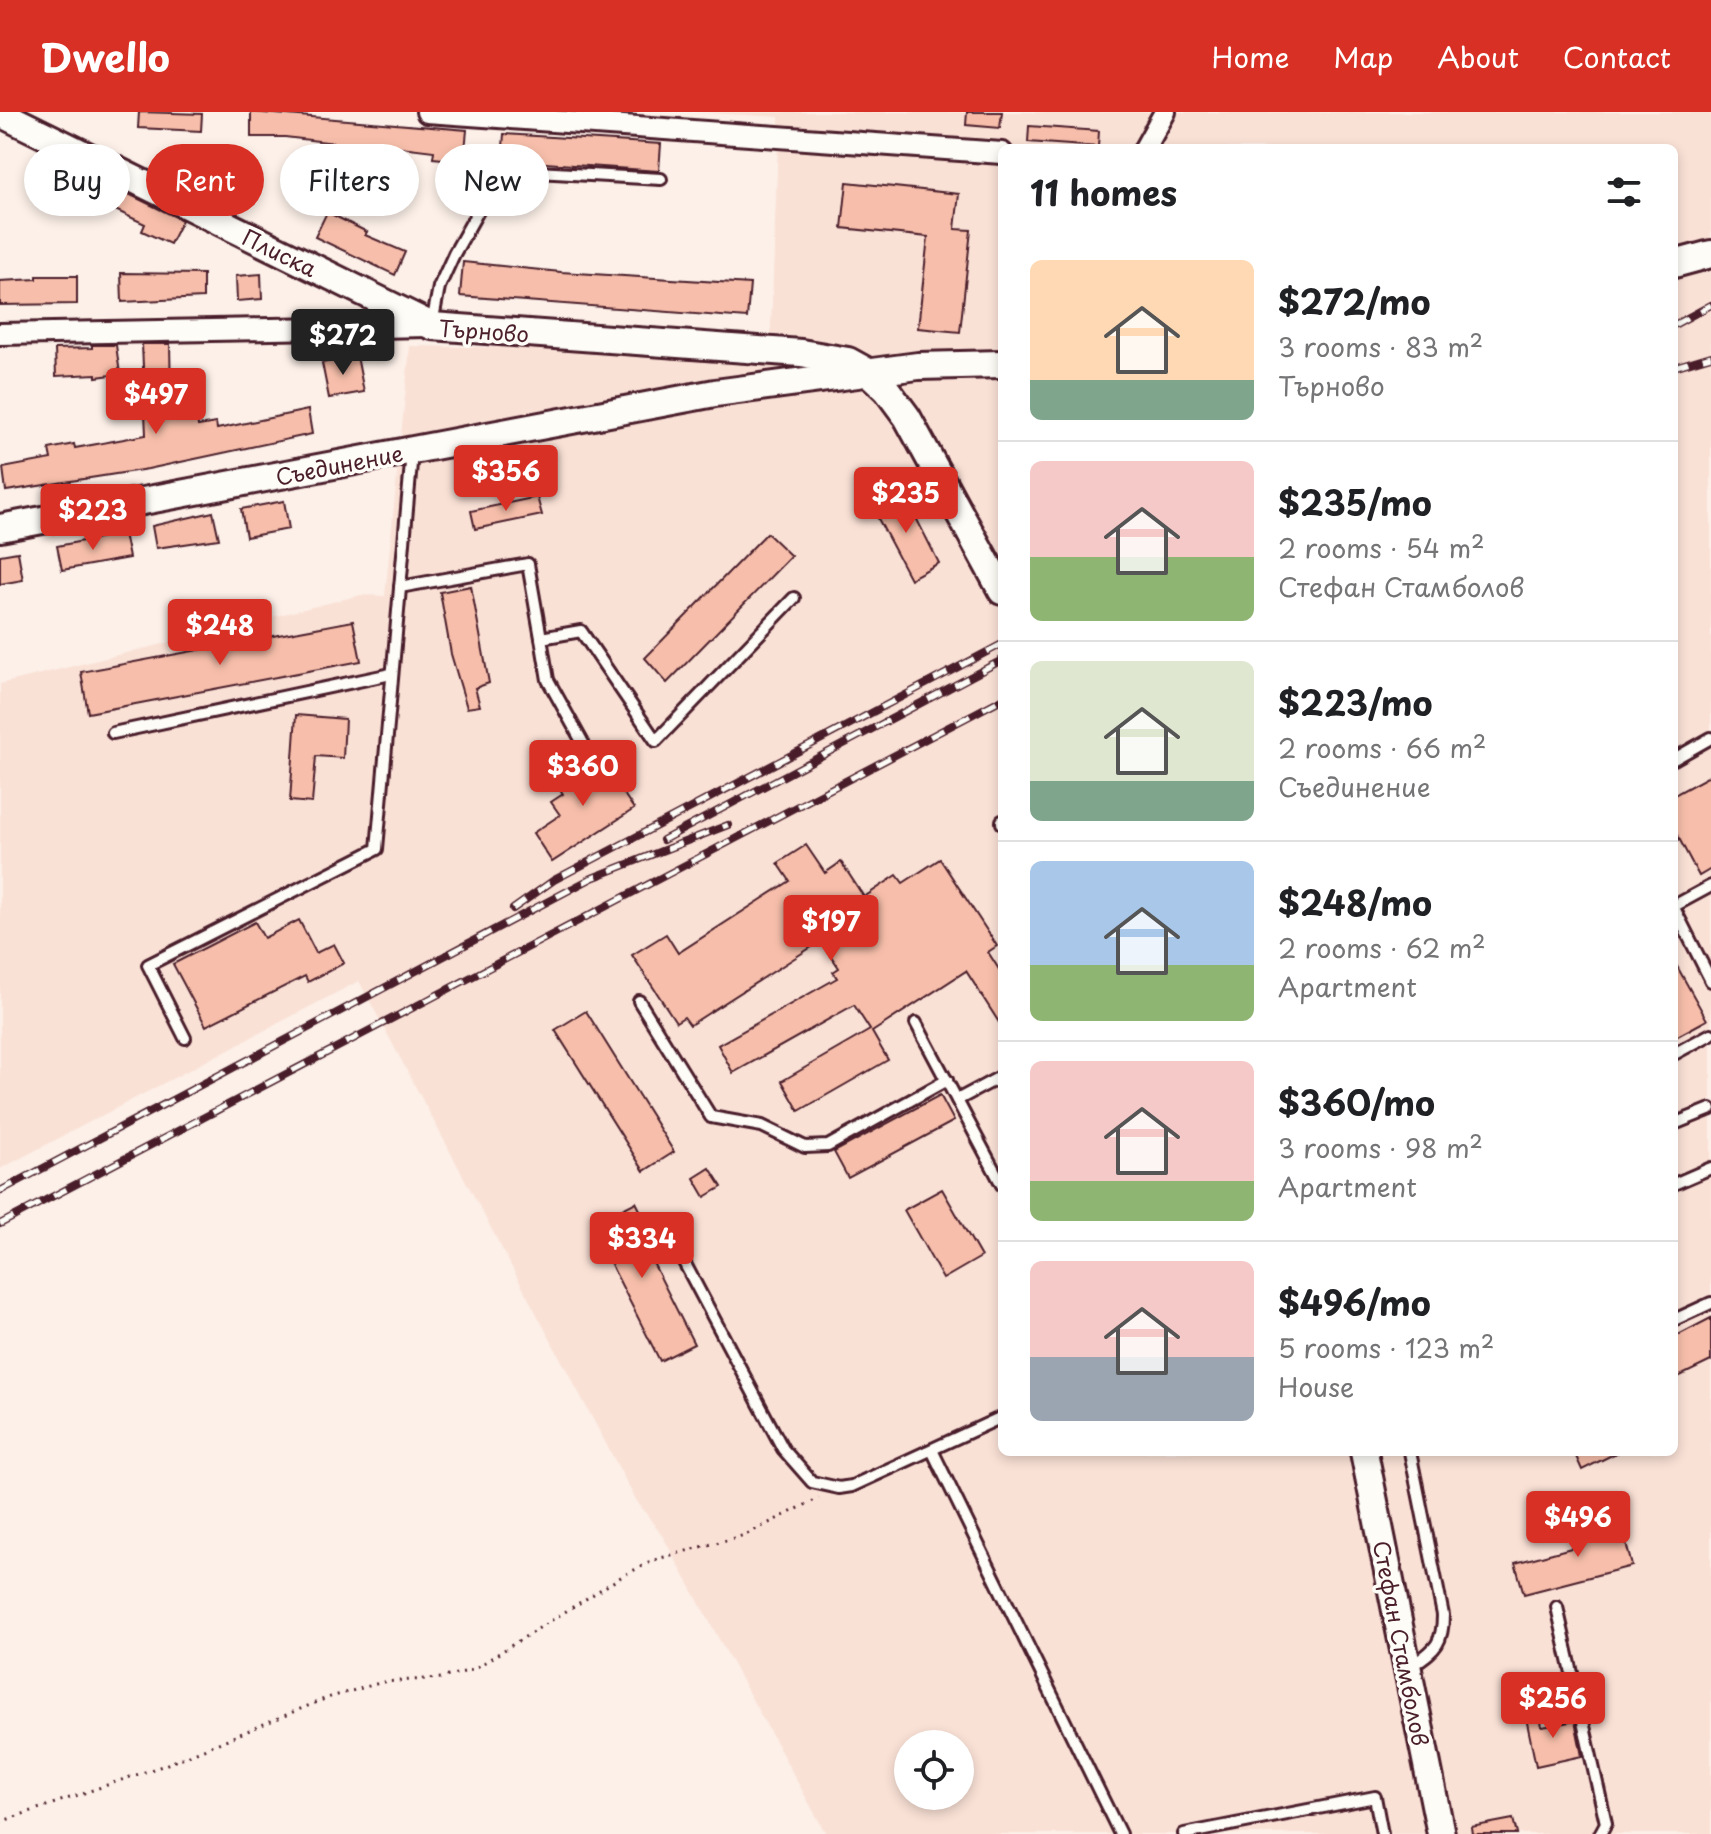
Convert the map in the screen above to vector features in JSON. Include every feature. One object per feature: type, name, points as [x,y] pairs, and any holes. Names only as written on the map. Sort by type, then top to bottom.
[{"type":"street","points":[[427,112],[998,153]]},
{"type":"street","points":[[1147,144],[1165,112]]},
{"type":"street","name":"Плиска","points":[[0,113],[432,326]]},
{"type":"street","points":[[1678,263],[1711,254]]},
{"type":"street","name":"Търново","points":[[0,334],[432,326],[801,353],[848,361],[868,372]]},
{"type":"street","name":"Съединение","points":[[0,528],[715,393],[868,372],[998,364]]},
{"type":"street","points":[[868,372],[907,417],[998,584]]},
{"type":"street","name":"Стефан Стамболов","points":[[1365,1456],[1441,1834]]},
{"type":"lane","points":[[432,326],[439,287],[501,170],[661,179]]},
{"type":"lane","points":[[185,1038],[148,965],[377,849],[412,450]]},
{"type":"lane","points":[[400,587],[528,564],[548,680],[584,745]]},
{"type":"lane","points":[[541,638],[581,631],[656,741],[794,598]]},
{"type":"lane","points":[[113,733],[391,674]]},
{"type":"lane","points":[[1678,757],[1711,738]]},
{"type":"lane","points":[[1678,905],[1711,886]]},
{"type":"lane","points":[[1678,915],[1711,981]]},
{"type":"lane","points":[[639,1001],[711,1117],[762,1126],[805,1147],[828,1146],[947,1080]]},
{"type":"lane","points":[[916,1023],[998,1177]]},
{"type":"lane","points":[[1678,1052],[1711,1034]]},
{"type":"lane","points":[[957,1100],[998,1078]]},
{"type":"lane","points":[[1678,1122],[1711,1109]]},
{"type":"lane","points":[[1678,1182],[1711,1168]]},
{"type":"lane","points":[[667,1230],[783,1449],[812,1482],[839,1488],[867,1480],[998,1419]]},
{"type":"lane","points":[[1678,1318],[1711,1303]]},
{"type":"lane","points":[[932,1450],[1120,1834]]},
{"type":"lane","points":[[1408,1669],[1437,1647],[1443,1634],[1443,1615],[1411,1456]]},
{"type":"lane","points":[[1557,1607],[1606,1823],[1600,1834]]},
{"type":"lane","points":[[1184,1834],[1375,1797],[1382,1834]]},
{"type":"path","points":[[0,1822],[165,1765],[327,1698],[383,1682],[441,1678],[472,1670],[624,1575],[657,1559],[745,1535],[839,1488]]},
{"type":"shaded area","points":[[694,112],[1711,112],[1711,1834],[826,1834],[663,1537],[636,1500],[359,981],[0,1169],[0,684],[361,595],[385,596],[410,346],[770,352],[779,117]]},
{"type":"building","points":[[139,112],[202,114],[201,131],[138,128]]},
{"type":"building","points":[[251,112],[467,130],[466,144],[435,144],[435,158],[434,151],[419,149],[419,144],[343,144],[285,137],[251,137]]},
{"type":"building","points":[[967,112],[1002,112],[1000,128],[966,125]]},
{"type":"building","points":[[1029,126],[1099,131],[1098,144],[1028,142]]},
{"type":"building","points":[[504,134],[661,144],[659,171],[549,163],[549,144],[503,144]]},
{"type":"building","points":[[847,182],[959,194],[955,229],[971,230],[960,332],[918,328],[928,237],[842,228]]},
{"type":"building","points":[[130,195],[146,202],[146,216],[174,216],[182,220],[170,244],[142,231],[145,224],[128,216]]},
{"type":"building","points":[[325,216],[335,216],[367,232],[365,235],[405,252],[395,275],[315,237]]},
{"type":"building","points":[[463,262],[561,272],[750,284],[747,318],[460,296]]},
{"type":"building","points":[[121,273],[203,274],[203,298],[122,302]]},
{"type":"building","points":[[261,274],[262,299],[237,301],[236,276]]},
{"type":"building","points":[[37,276],[77,276],[77,304],[0,305],[0,281],[37,279]]},
{"type":"building","points":[[142,344],[170,344],[171,395],[194,392],[198,426],[216,423],[217,429],[308,410],[312,434],[148,469],[6,491],[3,468],[51,459],[49,449],[74,444],[75,448],[146,435]]},
{"type":"building","points":[[92,345],[116,345],[120,374],[56,376],[55,349],[92,348]]},
{"type":"building","points":[[357,356],[364,392],[329,398],[322,363]]},
{"type":"building","points":[[902,490],[939,563],[910,579],[873,509]]},
{"type":"building","points":[[537,497],[542,515],[475,529],[471,511]]},
{"type":"building","points":[[284,501],[289,529],[246,537],[241,509]]},
{"type":"building","points":[[213,512],[219,539],[156,548],[152,526]]},
{"type":"building","points":[[124,533],[129,558],[62,570],[57,546]]},
{"type":"building","points":[[767,533],[791,556],[667,683],[645,658]]},
{"type":"building","points":[[18,552],[23,580],[0,584],[0,555]]},
{"type":"building","points":[[471,586],[489,683],[475,688],[480,706],[467,708],[451,654],[440,592]]},
{"type":"building","points":[[353,621],[361,661],[88,713],[81,672]]},
{"type":"building","points":[[296,715],[345,719],[343,758],[316,756],[312,803],[290,801]]},
{"type":"building","points":[[597,754],[634,809],[552,862],[533,833],[560,815],[551,802],[563,794],[555,781]]},
{"type":"building","points":[[1711,775],[1711,869],[1699,876],[1678,837],[1678,793]]},
{"type":"building","points":[[806,845],[825,873],[841,862],[864,897],[897,875],[903,883],[940,859],[997,946],[988,952],[998,968],[998,1021],[966,971],[872,1032],[888,1060],[799,1111],[782,1081],[870,1030],[854,1005],[733,1073],[718,1045],[837,978],[833,972],[839,968],[821,941],[690,1025],[684,1017],[676,1022],[632,955],[666,934],[678,953],[790,881],[778,863]]},
{"type":"building","points":[[299,920],[316,953],[334,944],[344,963],[308,982],[305,976],[206,1026],[173,964],[255,922],[264,938]]},
{"type":"building","points":[[1678,968],[1707,1020],[1678,1036]]},
{"type":"building","points":[[586,1011],[674,1152],[644,1171],[555,1030]]},
{"type":"building","points":[[940,1095],[954,1121],[848,1178],[834,1152]]},
{"type":"building","points":[[710,1168],[722,1187],[705,1197],[694,1178]]},
{"type":"building","points":[[942,1189],[981,1257],[943,1279],[904,1210]]},
{"type":"building","points":[[636,1202],[652,1234],[641,1239],[694,1344],[660,1361],[591,1225]]},
{"type":"building","points":[[1711,1318],[1711,1361],[1678,1377],[1678,1335]]},
{"type":"building","points":[[1576,1456],[1610,1456],[1582,1470]]},
{"type":"building","points":[[1620,1520],[1632,1566],[1524,1594],[1515,1563],[1575,1547],[1571,1533]]},
{"type":"building","points":[[1539,1710],[1542,1727],[1575,1721],[1582,1756],[1536,1766],[1525,1713]]},
{"type":"building","points":[[1513,1819],[1517,1834],[1472,1834],[1471,1827]]},
{"type":"railway","points":[[1678,323],[1711,305]]},
{"type":"railway","points":[[1678,366],[1711,356]]},
{"type":"railway","points":[[513,909],[554,880],[998,646]]},
{"type":"railway","points":[[663,840],[998,662]]},
{"type":"railway","points":[[0,1224],[998,701]]},
{"type":"railway","points":[[0,1191],[592,878],[728,825]]}]
